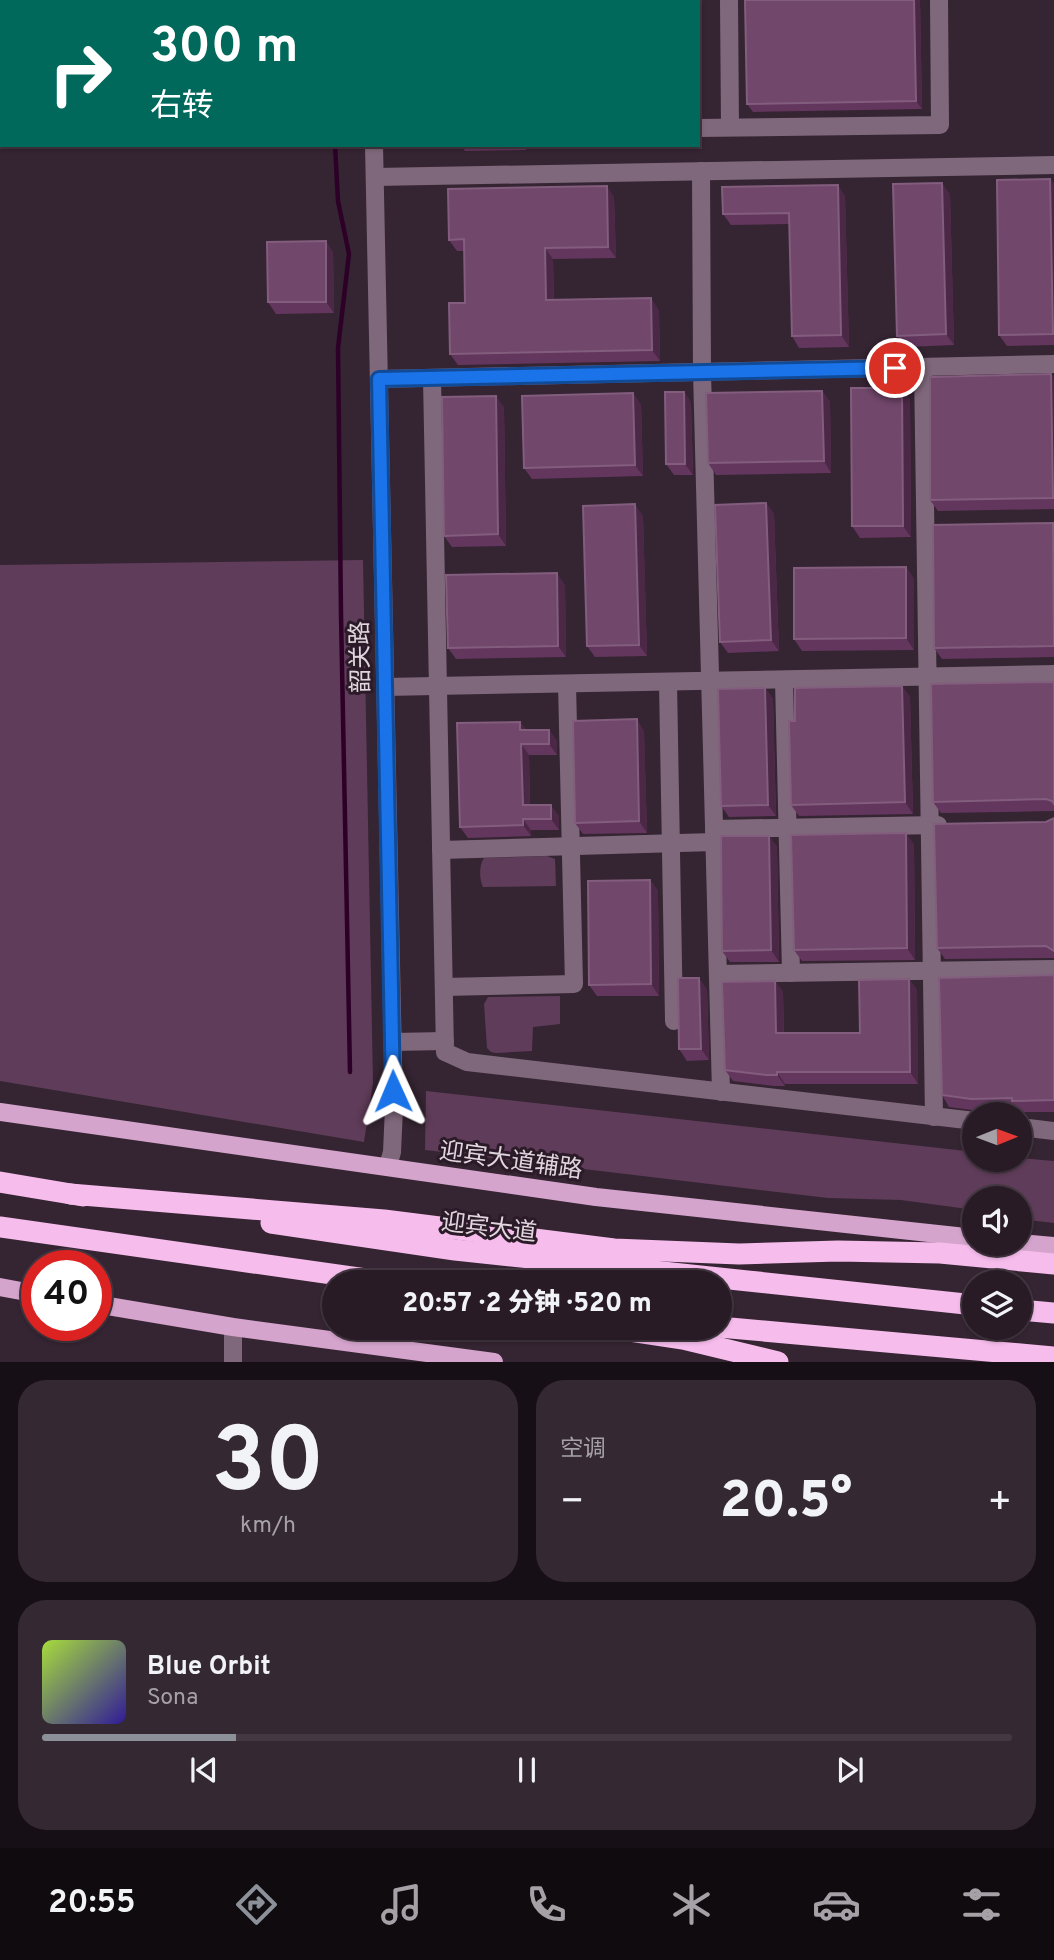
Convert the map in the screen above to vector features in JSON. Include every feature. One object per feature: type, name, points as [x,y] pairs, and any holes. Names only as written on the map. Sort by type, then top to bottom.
[{"type":"highway","name":"迎宾大道","points":[[0,1182],[455,1250],[962,1304]]},
{"type":"highway","points":[[70,1194],[384,1220],[614,1249],[739,1254],[838,1251],[940,1253],[1054,1264]]},
{"type":"highway","points":[[0,1227],[322,1283]]},
{"type":"highway","points":[[63,1237],[322,1273]]},
{"type":"highway","points":[[1032,1311],[1054,1313]]},
{"type":"highway","points":[[732,1329],[1054,1357]]},
{"type":"highway","points":[[687,1340],[778,1362]]},
{"type":"main road","name":"迎宾大道辅路","points":[[0,1112],[596,1197],[962,1237]]},
{"type":"main road","points":[[1032,1244],[1054,1246]]},
{"type":"main road","points":[[0,1287],[21,1291]]},
{"type":"main road","points":[[112,1307],[233,1327],[494,1362]]},
{"type":"street","points":[[729,0],[730,127]]},
{"type":"street","points":[[700,128],[940,125],[939,0]]},
{"type":"street","name":"韶关路","points":[[374,147],[394,1108],[392,1152],[388,1167]]},
{"type":"street","points":[[375,177],[1054,165]]},
{"type":"street","points":[[701,171],[702,372],[721,1092]]},
{"type":"street","points":[[379,379],[1054,364]]},
{"type":"street","points":[[923,367],[934,1117]]},
{"type":"street","points":[[432,378],[446,1052],[467,1062],[962,1120]]},
{"type":"street","points":[[385,687],[1054,674]]},
{"type":"street","points":[[784,680],[791,973]]},
{"type":"street","points":[[668,682],[674,1021]]},
{"type":"street","points":[[444,987],[574,984],[567,684]]},
{"type":"street","points":[[441,849],[671,844],[714,836],[788,828],[957,824]]},
{"type":"street","points":[[718,974],[1054,969]]},
{"type":"street","points":[[393,1042],[445,1041]]},
{"type":"street","points":[[1032,1128],[1054,1131]]},
{"type":"street","points":[[233,1327],[233,1362]]},
{"type":"shaded area","points":[[363,560],[373,1083],[364,1142],[0,1081],[0,565]]},
{"type":"shaded area","points":[[547,856],[555,859],[556,886],[483,887],[480,872],[484,858]]},
{"type":"shaded area","points":[[560,996],[560,1024],[533,1027],[532,1051],[496,1053],[487,1048],[484,1004],[488,997]]},
{"type":"shaded area","points":[[426,1091],[962,1151],[962,1172],[1032,1172],[1032,1159],[1054,1161],[1054,1223],[1032,1220],[1032,1186],[962,1186],[962,1208],[901,1200],[828,1198],[425,1150]]},
{"type":"building","points":[[745,0],[914,0],[916,101],[747,104]]},
{"type":"building","points":[[1050,179],[1053,334],[999,335],[997,180]]},
{"type":"building","points":[[942,183],[946,334],[897,336],[893,184]]},
{"type":"building","points":[[838,185],[841,335],[792,336],[789,213],[723,214],[722,187]]},
{"type":"building","points":[[607,186],[608,247],[545,248],[546,300],[651,298],[652,350],[450,354],[449,303],[465,303],[464,239],[449,240],[448,189]]},
{"type":"building","points":[[326,241],[326,302],[268,302],[267,242]]},
{"type":"building","points":[[1051,374],[1053,498],[930,500],[930,377]]},
{"type":"building","points":[[851,388],[902,388],[903,526],[852,526]]},
{"type":"building","points":[[822,391],[824,461],[708,463],[706,393]]},
{"type":"building","points":[[665,392],[684,392],[685,464],[666,464]]},
{"type":"building","points":[[633,393],[635,465],[524,468],[522,396]]},
{"type":"building","points":[[496,396],[498,534],[444,536],[442,397]]},
{"type":"building","points":[[766,503],[771,640],[720,642],[715,505]]},
{"type":"building","points":[[635,504],[639,645],[587,646],[583,506]]},
{"type":"building","points":[[1053,523],[1054,646],[934,648],[933,525]]},
{"type":"building","points":[[906,567],[906,638],[794,639],[794,568]]},
{"type":"building","points":[[557,573],[558,646],[448,648],[446,575]]},
{"type":"building","points":[[1054,682],[1054,804],[1046,799],[933,802],[931,684]]},
{"type":"building","points":[[902,686],[905,802],[791,805],[789,721],[795,721],[795,688]]},
{"type":"building","points":[[765,688],[768,805],[721,806],[718,689]]},
{"type":"building","points":[[637,719],[639,821],[575,823],[573,721]]},
{"type":"building","points":[[520,722],[520,730],[549,730],[549,744],[521,744],[523,805],[551,805],[551,819],[523,819],[523,825],[460,827],[457,723]]},
{"type":"building","points":[[1054,818],[1054,951],[1046,946],[937,948],[934,824],[1046,822]]},
{"type":"building","points":[[906,833],[907,948],[794,950],[791,835]]},
{"type":"building","points":[[721,836],[769,836],[771,950],[722,951]]},
{"type":"building","points":[[650,880],[651,984],[589,985],[588,881]]},
{"type":"building","points":[[1054,975],[1054,1100],[1012,1101],[1012,1098],[971,1099],[942,1095],[939,978]]},
{"type":"building","points":[[678,978],[699,978],[701,1049],[679,1049]]},
{"type":"building","points":[[909,979],[910,1072],[777,1072],[777,1075],[766,1075],[725,1070],[722,982],[775,981],[776,1033],[860,1033],[859,980]]},
{"type":"waterway","points":[[335,147],[338,201],[349,254],[338,348],[350,1072]]},
{"type":"route","points":[[393,1091],[379,379],[895,368]]}]
